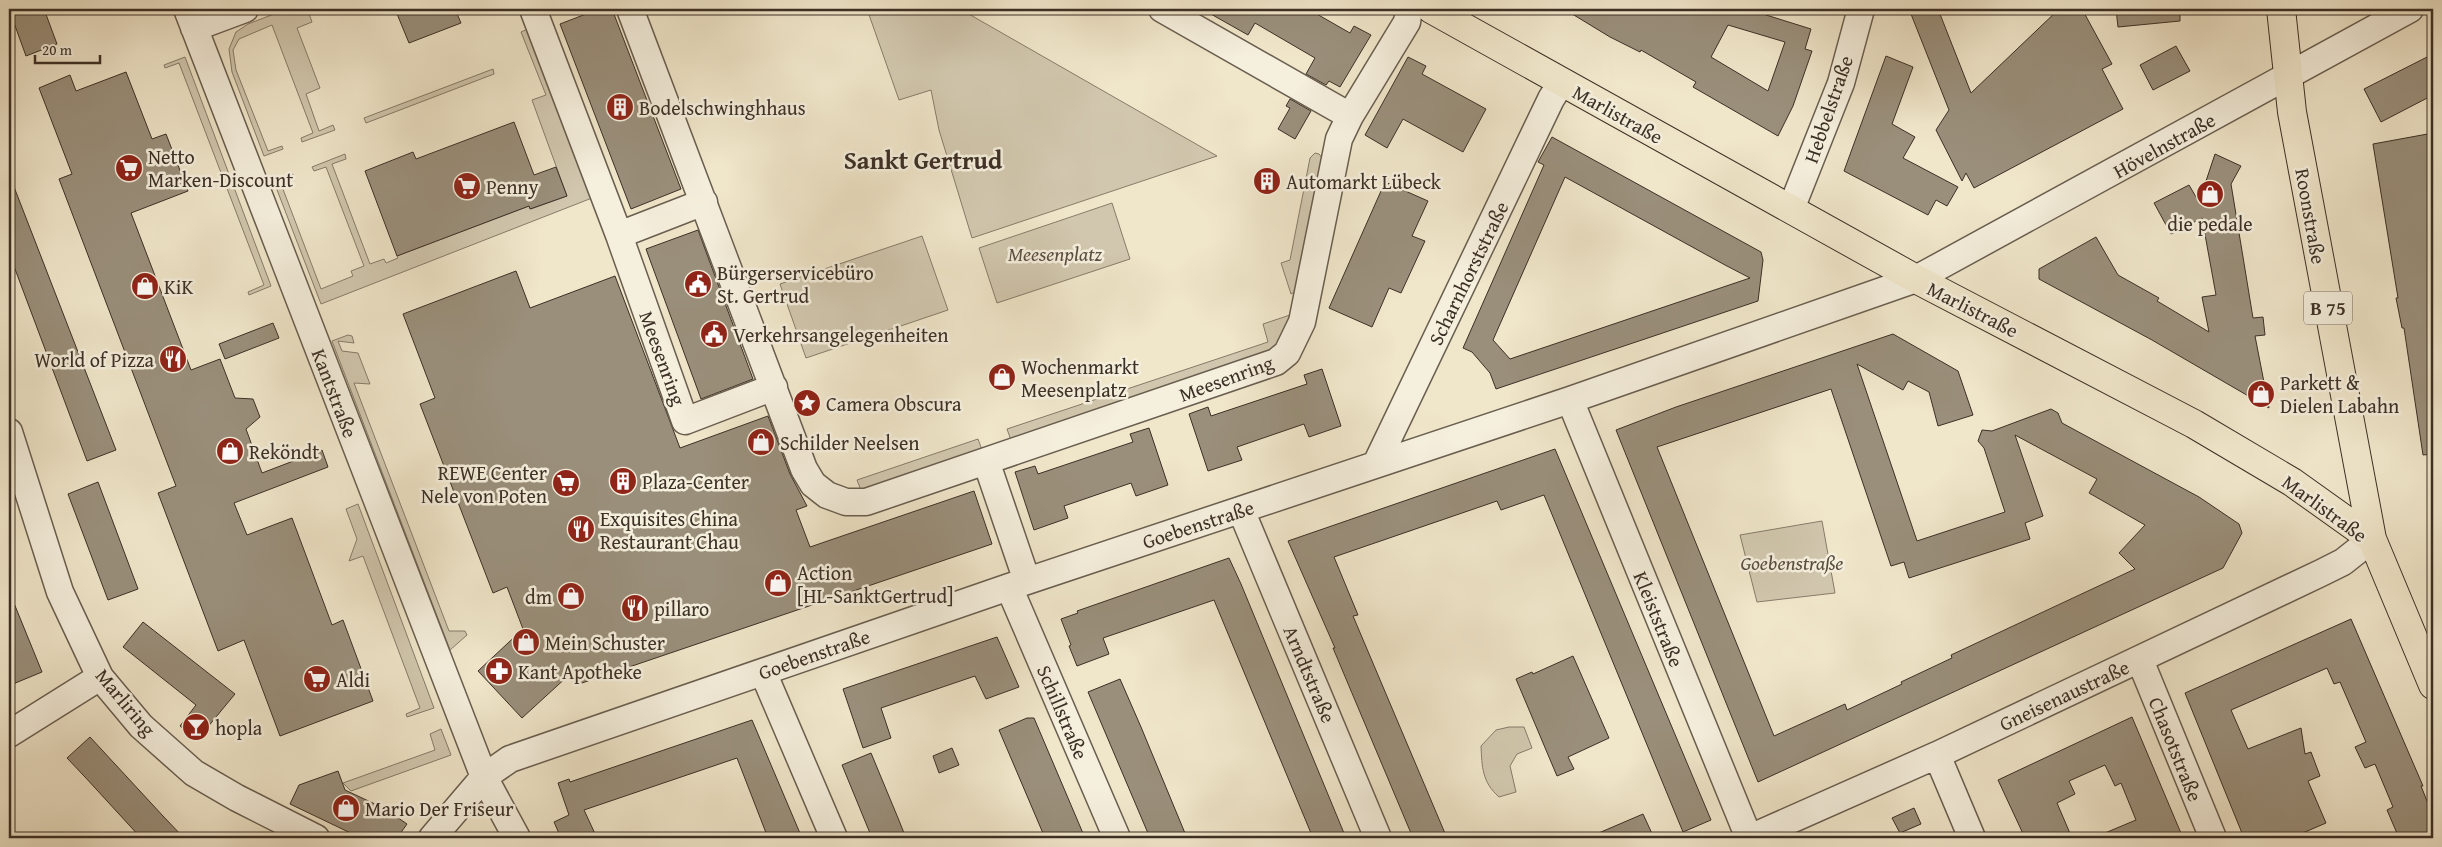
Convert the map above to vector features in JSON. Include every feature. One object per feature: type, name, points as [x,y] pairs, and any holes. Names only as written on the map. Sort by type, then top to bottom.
[{"type":"main road","name":"Marlistraße","points":[[1431,9],[1916,279],[2194,424],[2292,482],[2372,539],[2433,685]]},
{"type":"main road","name":"Roonstraße","points":[[2281,9],[2287,77],[2294,122],[2372,539]]},
{"type":"street","points":[[190,18],[245,9]]},
{"type":"street","name":"Meesenring","points":[[533,9],[619,235],[685,421],[774,387]]},
{"type":"street","name":"Meesenring","points":[[630,9],[808,476],[819,490],[836,500],[846,502],[866,502],[1267,366],[1283,357],[1292,346],[1302,322],[1340,139],[1350,116],[1407,22],[1409,9]]},
{"type":"street","points":[[1162,9],[1350,116]]},
{"type":"street","name":"Hebbelstraße","points":[[1791,209],[1840,83],[1861,9]]},
{"type":"street","name":"Hövelnstraße","points":[[1916,279],[2410,9]]},
{"type":"street","name":"Kantstraße","points":[[190,18],[484,777]]},
{"type":"street","name":"Scharnhorststraße","points":[[1376,464],[1551,99],[1561,83]]},
{"type":"street","points":[[619,235],[704,202]]},
{"type":"street","name":"Goebenstraße","points":[[432,838],[484,777],[510,759],[1018,584],[1570,400],[1916,279]]},
{"type":"street","name":"Kleiststraße","points":[[1570,400],[1750,838]]},
{"type":"street","name":"Marliring","points":[[9,432],[60,592],[100,677],[141,726],[194,773],[237,798],[316,838]]},
{"type":"street","points":[[986,461],[1018,584]]},
{"type":"street","name":"Arndtstraße","points":[[1241,510],[1378,838]]},
{"type":"street","name":"Gneisenaustraße","points":[[1750,838],[1937,755],[2140,660],[2343,562],[2372,539]]},
{"type":"street","name":"Schillstraße","points":[[1018,584],[1117,838]]},
{"type":"street","name":"Chasotstraße","points":[[2140,660],[2213,838]]},
{"type":"street","points":[[763,672],[834,838]]},
{"type":"street","points":[[9,734],[100,677]]},
{"type":"street","points":[[1937,755],[1972,838]]},
{"type":"street","points":[[484,777],[517,838]]},
{"type":"green space","points":[[287,9],[308,11],[312,22],[297,28],[320,88],[306,94],[319,131],[333,125],[335,130],[302,142],[301,138],[313,133],[272,25],[239,39],[233,50],[236,70],[268,151],[282,146],[283,149],[264,156],[232,72],[229,49],[236,32],[248,24]]},
{"type":"green space","points":[[867,9],[960,9],[1217,156],[972,238],[939,130],[931,90],[899,100]]},
{"type":"green space","points":[[530,28],[592,198],[321,304],[274,182],[293,174],[294,178],[281,184],[321,289],[353,276],[351,271],[364,266],[326,167],[314,171],[312,167],[345,154],[346,159],[332,164],[370,264],[384,259],[386,263],[398,258],[397,256],[529,206],[531,209],[567,196],[532,100],[546,95],[521,32]]},
{"type":"green space","points":[[185,57],[271,286],[249,295],[248,292],[264,285],[179,63],[165,68],[164,65]]},
{"type":"green space","points":[[493,69],[494,74],[366,123],[364,118]]},
{"type":"green space","points":[[1315,153],[1319,154],[1325,161],[1296,291],[1291,294],[1281,263],[1290,260],[1310,158]]},
{"type":"green space","name":"Meesenplatz","points":[[1112,203],[1130,259],[997,303],[979,248]]},
{"type":"green space","points":[[922,236],[948,310],[806,358],[780,284]]},
{"type":"green space","points":[[1290,315],[1293,316],[1281,347],[1012,443],[1007,429],[1268,342],[1263,324]]},
{"type":"green space","points":[[348,335],[352,336],[354,343],[338,341],[342,351],[358,353],[370,384],[354,383],[449,631],[465,631],[467,635],[450,650],[332,341]]},
{"type":"green space","points":[[978,439],[982,450],[862,493],[857,480]]},
{"type":"green space","points":[[358,504],[434,708],[407,717],[406,714],[420,708],[363,556],[349,561],[357,539],[346,509]]},
{"type":"green space","name":"Goebenstraße","points":[[1822,521],[1835,593],[1757,602],[1740,535]]},
{"type":"green space","points":[[1509,727],[1524,727],[1532,748],[1517,754],[1510,766],[1516,792],[1499,797],[1486,780],[1481,746],[1496,730]]},
{"type":"green space","points":[[441,729],[451,755],[351,791],[343,783],[435,750],[430,734]]},
{"type":"building","points":[[9,9],[44,9],[57,44],[26,56]]},
{"type":"building","points":[[395,9],[455,9],[461,23],[409,43]]},
{"type":"building","name":"Bodelschwinghhaus","points":[[599,9],[612,9],[681,189],[631,209],[560,24]]},
{"type":"building","points":[[1202,9],[1308,9],[1350,33],[1354,26],[1371,35],[1340,87],[1329,81],[1326,85],[1306,74],[1315,58],[1255,23],[1248,35]]},
{"type":"building","points":[[1564,9],[1747,9],[1811,29],[1805,49],[1812,51],[1793,106],[1778,136],[1693,87],[1696,82],[1641,50],[1640,52],[1610,37]],"holes":[[[1728,25],[1785,42],[1768,91],[1711,57]]]},
{"type":"building","points":[[1909,9],[1938,9],[1971,93],[2059,9],[2082,9],[2112,64],[2102,69],[2123,109],[1974,188],[1966,173],[1962,181],[1936,130],[1949,110]]},
{"type":"building","points":[[2116,9],[2180,9],[2180,21],[2118,27]]},
{"type":"building","points":[[2176,46],[2190,71],[2153,90],[2140,65]]},
{"type":"building","points":[[2433,54],[2433,95],[2381,122],[2364,89]]},
{"type":"building","points":[[1886,56],[1913,67],[1892,124],[1915,137],[1903,158],[1958,187],[1947,206],[1936,200],[1928,215],[1844,171]]},
{"type":"building","points":[[1408,57],[1426,66],[1422,74],[1486,109],[1463,152],[1403,119],[1387,148],[1365,135]]},
{"type":"building","points":[[126,72],[152,139],[166,134],[188,191],[131,213],[191,370],[220,359],[235,398],[253,399],[260,417],[246,429],[262,473],[322,450],[328,467],[234,503],[247,535],[292,518],[332,625],[343,620],[373,701],[280,736],[244,640],[218,651],[158,493],[176,486],[59,179],[72,174],[39,88],[70,75],[76,91]]},
{"type":"building","points":[[1290,99],[1311,111],[1295,139],[1278,129],[1290,108],[1286,106]]},
{"type":"building","name":"Penny","points":[[514,122],[534,175],[556,167],[567,196],[530,209],[529,206],[397,256],[365,171],[413,152],[416,159]]},
{"type":"building","points":[[2433,133],[2433,200],[2428,201],[2433,232],[2433,454],[2423,455],[2404,328],[2402,328],[2396,298],[2398,298],[2373,144]]},
{"type":"building","points":[[1552,137],[1761,252],[1763,260],[1758,301],[1496,389],[1490,373],[1472,352],[1463,348],[1544,165],[1538,162]],"holes":[[[1565,177],[1750,278],[1510,359],[1493,340]]]},
{"type":"building","points":[[2215,154],[2241,166],[2231,184],[2253,318],[2263,317],[2265,335],[2255,336],[2269,408],[2152,340],[2039,279],[2039,269],[2096,237],[2118,275],[2159,298],[2157,301],[2209,332],[2202,297],[2216,295],[2202,218],[2171,234],[2154,203],[2189,185],[2199,202]]},
{"type":"building","points":[[9,174],[116,450],[87,461],[9,253]]},
{"type":"building","points":[[1385,182],[1428,201],[1412,236],[1425,241],[1401,293],[1389,288],[1372,327],[1329,308]]},
{"type":"building","points":[[698,230],[753,379],[701,399],[646,249]]},
{"type":"building","name":"Plaza-Center","points":[[516,271],[530,308],[615,276],[680,448],[768,416],[790,474],[807,506],[796,510],[810,547],[974,491],[992,544],[579,684],[569,675],[522,718],[478,671],[523,629],[507,587],[493,593],[420,404],[435,398],[403,314]]},
{"type":"building","points":[[273,323],[279,338],[225,359],[219,344]]},
{"type":"building","points":[[1893,334],[1958,371],[1973,415],[1938,426],[1929,392],[1908,381],[1903,390],[1857,364],[1917,541],[2005,512],[1984,448],[1978,441],[1982,430],[1992,431],[2051,409],[2058,413],[2062,423],[2199,497],[2239,524],[2242,533],[2223,568],[1758,782],[1616,430],[1676,407]],"holes":[[[1831,389],[1891,566],[1904,562],[1909,578],[2030,539],[2025,523],[2043,516],[2015,435],[2097,479],[2089,493],[2145,525],[2119,553],[2135,569],[1951,655],[1952,658],[1847,710],[1845,704],[1774,736],[1657,447]]]},
{"type":"building","points":[[1322,369],[1341,426],[1309,437],[1304,424],[1237,447],[1242,460],[1208,471],[1189,414],[1208,407],[1211,416],[1307,384],[1304,375]]},
{"type":"building","points":[[1149,428],[1168,485],[1136,496],[1131,483],[1064,506],[1068,518],[1034,530],[1015,472],[1035,466],[1038,474],[1133,442],[1130,434]]},
{"type":"building","points":[[1555,449],[1711,820],[1683,832],[1544,495],[1501,510],[1497,501],[1334,557],[1358,615],[1353,616],[1447,838],[1413,838],[1333,648],[1335,648],[1288,541]]},
{"type":"building","points":[[98,482],[138,589],[108,600],[68,494]]},
{"type":"building","points":[[1229,558],[1346,838],[1313,838],[1214,600],[1103,638],[1109,654],[1077,666],[1061,619],[1078,613],[1077,611]]},
{"type":"building","points":[[9,591],[42,672],[13,684],[9,673]]},
{"type":"building","points":[[2351,619],[2423,786],[2421,786],[2433,816],[2433,838],[2399,838],[2387,810],[2393,807],[2375,764],[2365,768],[2355,747],[2366,742],[2340,682],[2334,684],[2327,668],[2231,710],[2248,749],[2301,728],[2305,754],[2311,752],[2320,776],[2308,781],[2326,823],[2291,838],[2244,838],[2185,693]]},
{"type":"building","points":[[143,622],[235,694],[197,740],[180,726],[196,705],[123,647]]},
{"type":"building","points":[[997,637],[1019,687],[986,699],[975,676],[881,708],[891,738],[863,748],[843,689]]},
{"type":"building","points":[[1573,656],[1609,738],[1568,757],[1574,769],[1557,776],[1516,679],[1532,672],[1533,674]]},
{"type":"building","points":[[1120,679],[1187,838],[1150,838],[1088,692]]},
{"type":"building","points":[[2132,717],[2183,838],[2093,838],[2136,820],[2121,783],[2115,786],[2105,765],[2069,781],[2075,794],[2057,803],[2072,838],[2025,838],[1998,780]]},
{"type":"building","points":[[1027,718],[1034,718],[1085,838],[1045,838],[999,730]]},
{"type":"building","points":[[752,720],[802,838],[768,838],[737,758],[584,810],[597,838],[561,838],[554,822],[569,815],[558,783],[569,779],[570,782]]},
{"type":"building","points":[[90,737],[184,838],[141,838],[67,758]]},
{"type":"building","points":[[952,748],[959,765],[939,773],[933,756]]},
{"type":"building","points":[[871,753],[906,838],[872,838],[842,765]]},
{"type":"building","points":[[338,771],[345,790],[378,804],[407,824],[397,838],[361,838],[290,804],[299,785]]},
{"type":"building","points":[[1914,808],[1921,824],[1900,833],[1892,818]]},
{"type":"building","points":[[1643,814],[1654,838],[1587,838]]},
{"type":"place","name":"Bodelschwinghhaus","points":[[620,107]]},
{"type":"place","name":"Netto Marken-Discount","points":[[129,168]]},
{"type":"place","name":"Automarkt Lübeck","points":[[1267,181]]},
{"type":"place","name":"Penny","points":[[467,186]]},
{"type":"place","name":"die pedale","points":[[2210,194]]},
{"type":"place","name":"Bürgerservicebüro St. Gertrud","points":[[698,284]]},
{"type":"place","name":"KiK","points":[[145,286]]},
{"type":"place","name":"Verkehrsangelegenheiten","points":[[714,334]]},
{"type":"place","name":"World of Pizza","points":[[173,359]]},
{"type":"place","name":"Wochenmarkt Meesenplatz","points":[[1002,377]]},
{"type":"place","name":"Parkett & Dielen Labahn","points":[[2261,394]]},
{"type":"place","name":"Camera Obscura","points":[[807,403]]},
{"type":"place","name":"Schilder Neelsen","points":[[761,442]]},
{"type":"place","name":"Reköndt","points":[[230,451]]},
{"type":"place","name":"Plaza-Center","points":[[623,481]]},
{"type":"place","name":"REWE Center Nele von Poten","points":[[566,483]]},
{"type":"place","name":"Exquisites China Restaurant Chau","points":[[581,529]]},
{"type":"place","name":"Action [HL-SanktGertrud]","points":[[778,583]]},
{"type":"place","name":"dm","points":[[571,596]]},
{"type":"place","name":"pillaro","points":[[635,608]]},
{"type":"place","name":"Mein Schuster","points":[[526,642]]},
{"type":"place","name":"Kant Apotheke","points":[[499,671]]},
{"type":"place","name":"Aldi","points":[[317,679]]},
{"type":"place","name":"hopla","points":[[196,727]]},
{"type":"place","name":"Mario Der Friseur","points":[[346,808]]},
{"type":"district","name":"Sankt Gertrud","points":[[923,160]]}]
